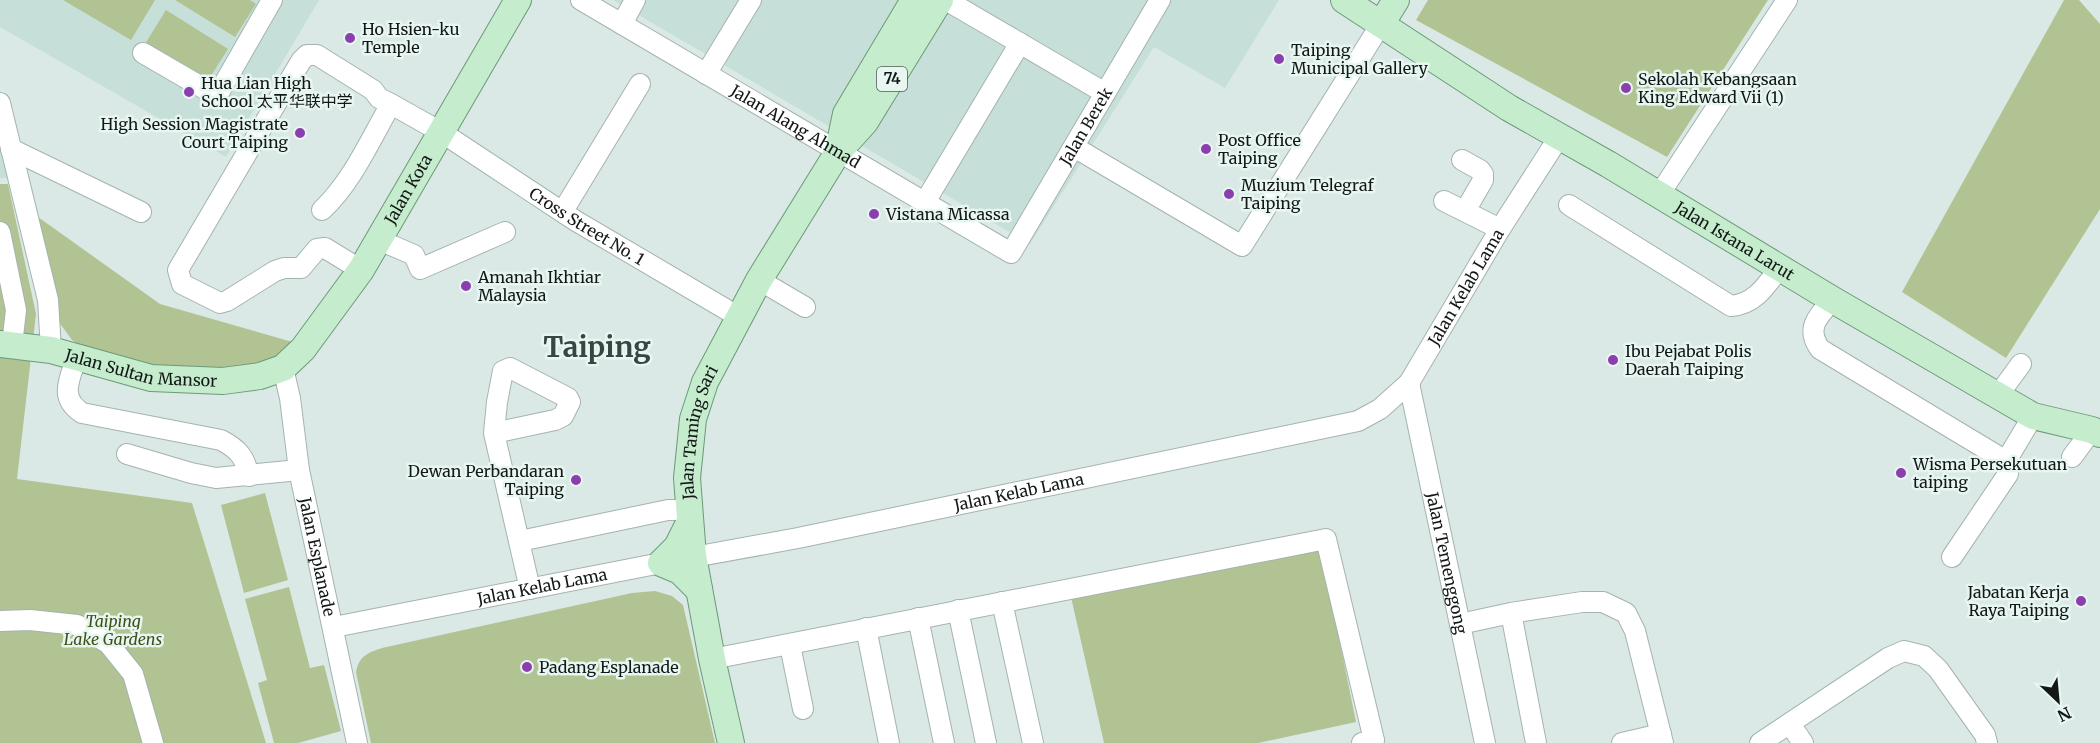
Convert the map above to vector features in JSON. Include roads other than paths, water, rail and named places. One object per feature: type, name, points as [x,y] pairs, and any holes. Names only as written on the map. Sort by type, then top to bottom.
[{"type":"main road","name":"Jalan Kota","points":[[283,368],[303,349],[361,270],[518,0]]},
{"type":"main road","name":"Jalan Taming Sari","points":[[838,152],[846,114],[914,0]]},
{"type":"main road","name":"Jalan Taming Sari","points":[[731,743],[712,659],[693,556],[687,477],[693,419],[705,382],[759,280],[838,152],[866,122],[940,0]]},
{"type":"main road","name":"Jalan Istana Larut","points":[[1344,0],[1509,108],[2033,416],[2096,432]]},
{"type":"main road","points":[[1381,24],[1396,0]]},
{"type":"main road","name":"Jalan Sultan Mansor","points":[[6,345],[51,350],[151,378],[187,381],[223,381],[251,377],[283,368]]},
{"type":"main road","points":[[690,515],[677,547],[661,563],[680,571],[699,590]]},
{"type":"street","points":[[143,53],[217,96],[272,0]]},
{"type":"street","name":"Jalan Alang Ahmad","points":[[581,0],[1011,253]]},
{"type":"street","points":[[622,24],[635,0]]},
{"type":"street","points":[[706,74],[751,0]]},
{"type":"street","points":[[946,0],[1105,93]]},
{"type":"street","name":"Jalan Berek","points":[[1011,253],[1160,0]]},
{"type":"street","points":[[1659,195],[1787,0]]},
{"type":"street","points":[[1074,147],[1242,246],[1381,24]]},
{"type":"street","points":[[925,202],[1020,43]]},
{"type":"street","name":"Cross Street No. 1","points":[[361,270],[325,248],[317,249],[301,268],[284,268],[275,271],[220,303],[183,284],[178,270],[300,61],[307,56],[317,56],[373,90],[379,98],[441,132],[576,221],[583,223],[739,317]]},
{"type":"street","points":[[563,211],[640,84]]},
{"type":"street","points":[[0,103],[3,127],[11,148],[9,172],[48,300],[51,350]]},
{"type":"street","points":[[322,210],[336,197],[346,182],[391,104]]},
{"type":"street","name":"Jalan Kelab Lama","points":[[334,627],[661,563],[796,531],[1358,421],[1380,409],[1409,383],[1500,229],[1559,137]]},
{"type":"street","points":[[11,148],[141,212]]},
{"type":"street","points":[[1462,160],[1483,174],[1483,180],[1465,211]]},
{"type":"street","points":[[1444,201],[1500,229]]},
{"type":"street","points":[[1569,205],[1731,306],[1743,305],[1753,300],[1780,267]]},
{"type":"street","points":[[0,232],[16,310],[6,345]]},
{"type":"street","points":[[379,240],[414,255],[420,269],[505,232]]},
{"type":"street","points":[[759,280],[804,307]]},
{"type":"street","points":[[1833,300],[1819,315],[1812,331],[1820,349],[2006,461]]},
{"type":"street","points":[[77,356],[66,392],[74,408],[82,413],[221,440],[241,453],[249,476]]},
{"type":"street","points":[[1999,394],[2020,364]]},
{"type":"street","name":"Jalan Esplanade","points":[[283,368],[290,398],[299,470],[357,743]]},
{"type":"street","name":"Jalan Temenggong","points":[[1409,383],[1485,743]]},
{"type":"street","points":[[1952,558],[2008,474],[2006,461],[2033,416]]},
{"type":"street","points":[[2072,457],[2096,432]]},
{"type":"street","points":[[494,433],[530,589]]},
{"type":"street","points":[[127,454],[216,478],[299,470]]},
{"type":"street","points":[[520,541],[668,510],[690,515]]},
{"type":"street","points":[[712,659],[1326,539],[1374,740],[1362,743]]},
{"type":"street","points":[[1002,602],[1033,743]]},
{"type":"street","points":[[1460,624],[1582,602],[1604,602],[1626,612],[1635,631],[1662,738],[1622,743]]},
{"type":"street","points":[[958,610],[986,743]]},
{"type":"street","points":[[1511,613],[1536,743]]},
{"type":"street","points":[[918,618],[944,743]]},
{"type":"street","points":[[0,621],[30,620],[77,625],[108,643],[132,674],[153,743]]},
{"type":"street","points":[[866,628],[889,743]]},
{"type":"street","points":[[790,645],[803,709]]},
{"type":"street","points":[[1760,743],[1888,658],[1904,651],[1924,656],[1938,669],[1985,735],[1988,743]]},
{"type":"street","points":[[1790,724],[1803,743]]},
{"type":"place","name":"Ho Hsien-ku Temple","points":[[350,38]]},
{"type":"place","name":"Taiping Municipal Gallery","points":[[1279,59]]},
{"type":"place","name":"Sekolah Kebangsaan King Edward Vii (1)","points":[[1626,88]]},
{"type":"place","name":"Hua Lian High School 太平华联中学","points":[[189,92]]},
{"type":"place","name":"High Session Magistrate Court Taiping","points":[[300,133]]},
{"type":"place","name":"Post Office Taiping","points":[[1206,149]]},
{"type":"place","name":"Muzium Telegraf Taiping","points":[[1229,194]]},
{"type":"place","name":"Vistana Micassa","points":[[874,214]]},
{"type":"place","name":"Amanah Ikhtiar Malaysia","points":[[466,286]]},
{"type":"place","name":"Ibu Pejabat Polis Daerah Taiping","points":[[1613,360]]},
{"type":"place","name":"Wisma Persekutuan taiping","points":[[1901,473]]},
{"type":"place","name":"Dewan Perbandaran Taiping","points":[[576,480]]},
{"type":"place","name":"Jabatan Kerja Raya Taiping","points":[[2081,601]]},
{"type":"place","name":"Padang Esplanade","points":[[527,667]]},
{"type":"district","name":"Taiping","points":[[597,347]]},
{"type":"park label","name":"Taiping Lake Gardens","points":[[113,630]]}]
